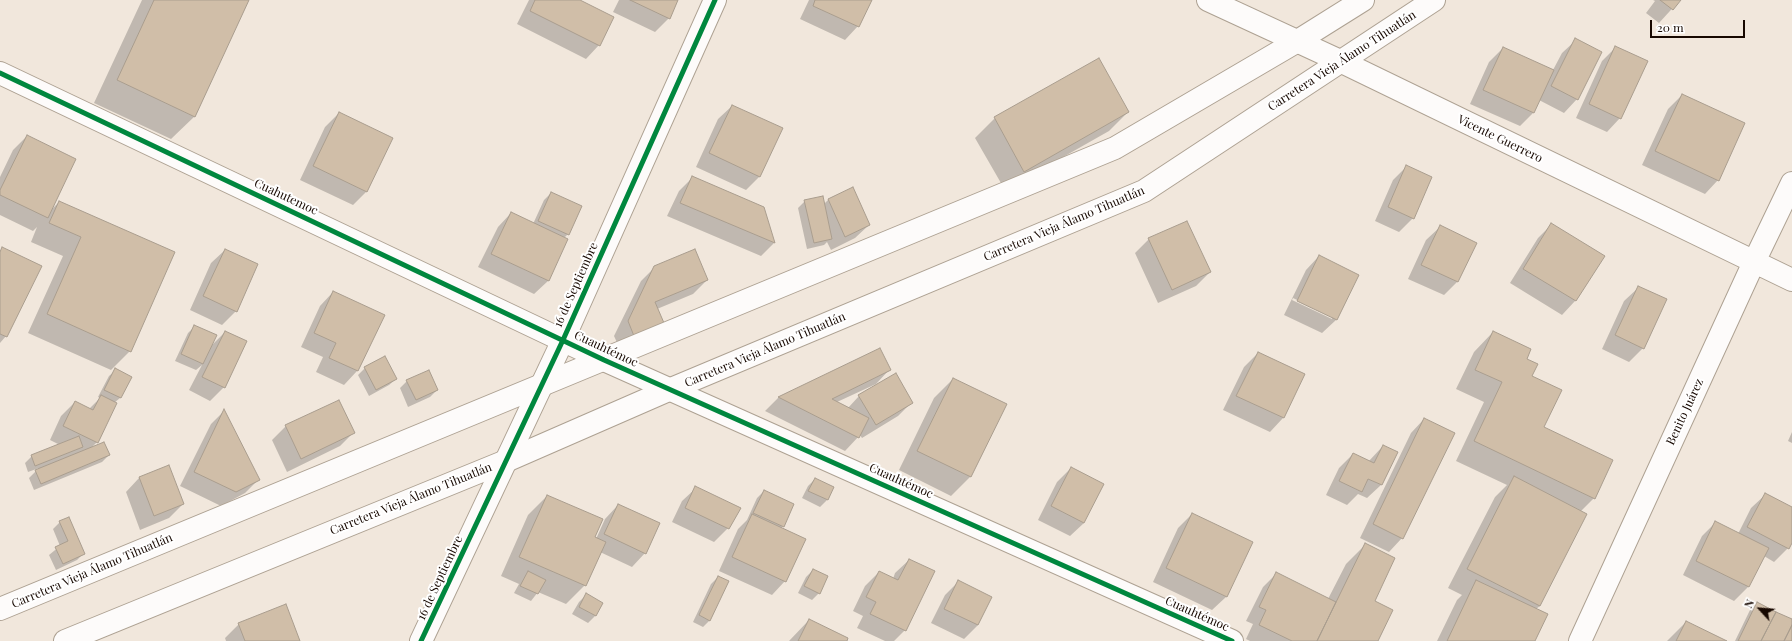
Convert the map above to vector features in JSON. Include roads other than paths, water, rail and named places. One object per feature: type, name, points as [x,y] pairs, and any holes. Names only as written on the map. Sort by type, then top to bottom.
[{"type":"street","name":"16 de Septiembre","points":[[421,641],[540,385],[563,340],[715,0]]},
{"type":"street","name":"Vicente Guerrero","points":[[1208,0],[1792,280]]},
{"type":"street","name":"Carretera Vieja Álamo Tihuatlán","points":[[0,609],[1115,148],[1296,42],[1362,0]]},
{"type":"street","name":"Carretera Vieja Álamo Tihuatlán","points":[[65,641],[506,460],[671,389],[1144,192],[1434,0]]},
{"type":"street","name":"Cuahutemoc","points":[[0,73],[563,340]]},
{"type":"street","name":"Benito Juárez","points":[[1580,641],[1754,262],[1792,183]]},
{"type":"street","name":"Cuauhtémoc","points":[[563,340],[604,360],[1232,641]]}]
